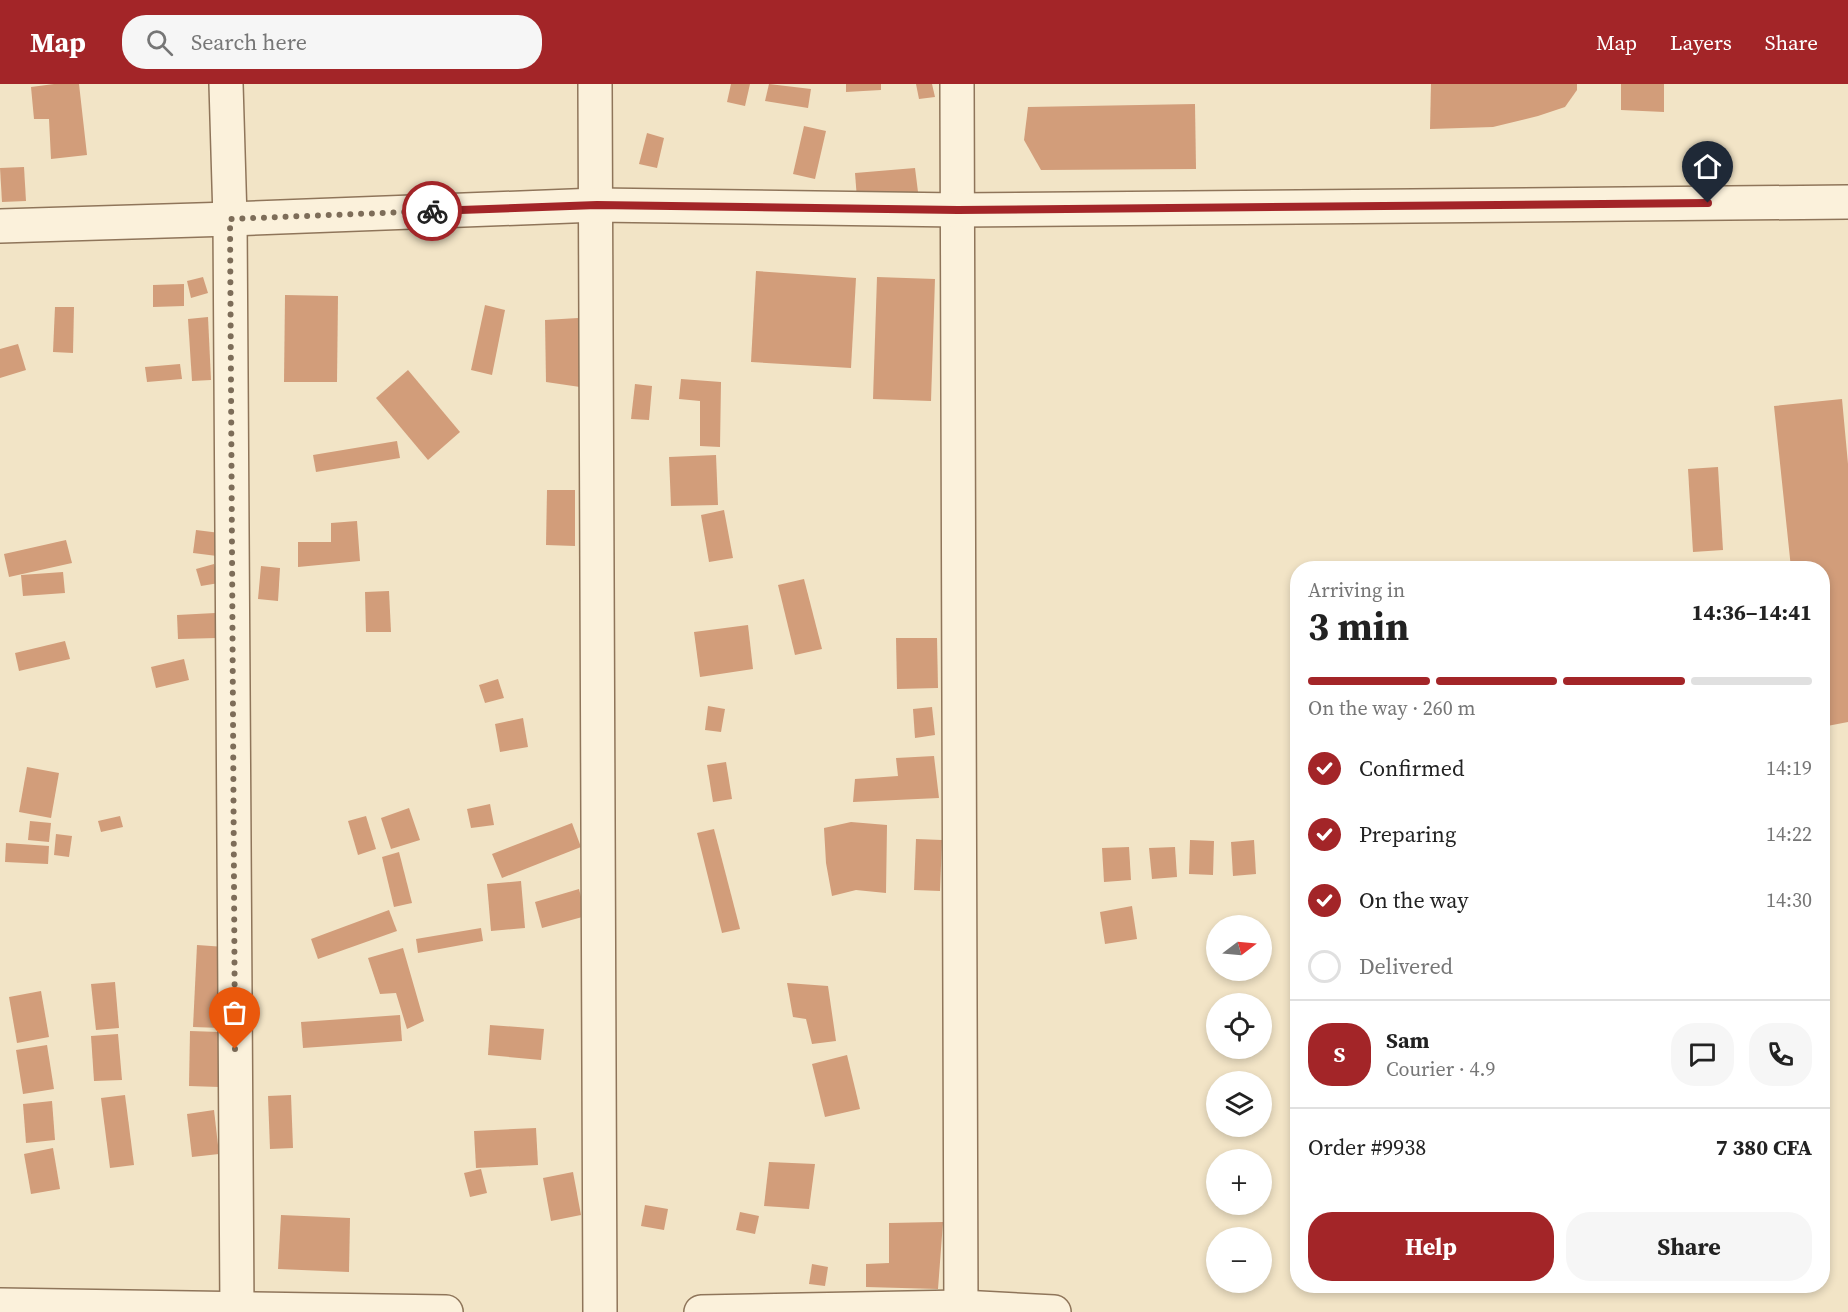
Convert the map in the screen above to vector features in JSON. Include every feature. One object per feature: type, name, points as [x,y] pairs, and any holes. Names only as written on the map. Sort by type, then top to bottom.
[{"type":"street","points":[[226,84],[230,219],[237,1311]]},
{"type":"street","points":[[596,84],[600,1312]]},
{"type":"street","points":[[957,84],[961,1309]]},
{"type":"street","points":[[0,226],[597,205],[958,210],[1848,202]]},
{"type":"street","points":[[0,1305],[237,1311],[446,1312]]},
{"type":"street","points":[[701,1312],[961,1309],[1054,1312]]},
{"type":"building","points":[[79,84],[87,155],[51,159],[49,119],[34,119],[31,87]]},
{"type":"building","points":[[731,84],[750,84],[745,106],[727,102]]},
{"type":"building","points":[[769,84],[811,89],[808,108],[765,101]]},
{"type":"building","points":[[846,84],[881,84],[881,90],[846,92]]},
{"type":"building","points":[[916,84],[932,84],[935,97],[919,99]]},
{"type":"building","points":[[1431,84],[1577,84],[1577,90],[1565,107],[1538,116],[1493,127],[1430,129]]},
{"type":"building","points":[[1621,84],[1664,84],[1664,112],[1621,110]]},
{"type":"building","points":[[1195,104],[1196,169],[1041,170],[1024,140],[1028,107]]},
{"type":"building","points":[[804,126],[826,131],[815,179],[793,174]]},
{"type":"building","points":[[647,133],[664,138],[657,168],[639,164]]},
{"type":"building","points":[[24,167],[26,201],[2,202],[0,168]]},
{"type":"building","points":[[915,168],[918,192],[857,199],[855,173]]},
{"type":"building","points":[[756,271],[856,278],[851,368],[751,362]]},
{"type":"building","points":[[203,277],[208,293],[191,298],[187,281]]},
{"type":"building","points":[[877,277],[935,279],[931,401],[873,399]]},
{"type":"building","points":[[184,284],[184,306],[153,307],[153,285]]},
{"type":"building","points":[[285,295],[338,296],[337,382],[284,382]]},
{"type":"building","points":[[485,305],[505,310],[492,375],[471,370]]},
{"type":"building","points":[[55,307],[74,307],[73,353],[53,352]]},
{"type":"building","points":[[208,317],[211,380],[192,381],[188,319]]},
{"type":"building","points":[[578,318],[580,387],[546,382],[545,320]]},
{"type":"building","points":[[18,344],[26,370],[0,378],[0,349]]},
{"type":"building","points":[[180,364],[182,379],[147,382],[145,367]]},
{"type":"building","points":[[408,370],[460,432],[428,460],[376,398]]},
{"type":"building","points":[[681,379],[721,382],[720,447],[700,446],[700,401],[679,399]]},
{"type":"building","points":[[635,384],[652,386],[649,420],[631,419]]},
{"type":"building","points":[[1842,399],[1848,464],[1848,722],[1830,725],[1830,561],[1790,561],[1774,406]]},
{"type":"building","points":[[397,441],[400,458],[316,472],[313,455]]},
{"type":"building","points":[[716,455],[718,505],[671,506],[669,457]]},
{"type":"building","points":[[1718,467],[1723,550],[1693,552],[1688,469]]},
{"type":"building","points":[[547,490],[575,490],[575,546],[546,545]]},
{"type":"building","points":[[724,510],[733,558],[709,562],[701,515]]},
{"type":"building","points":[[357,521],[360,561],[298,567],[298,542],[331,542],[331,523]]},
{"type":"building","points":[[196,530],[220,533],[217,556],[193,553]]},
{"type":"building","points":[[66,540],[72,563],[9,577],[4,554]]},
{"type":"building","points":[[214,564],[219,583],[201,586],[196,569]]},
{"type":"building","points":[[261,566],[280,568],[278,601],[258,599]]},
{"type":"building","points":[[63,572],[65,593],[23,596],[21,575]]},
{"type":"building","points":[[804,579],[822,649],[795,655],[778,585]]},
{"type":"building","points":[[389,591],[391,632],[366,632],[365,592]]},
{"type":"building","points":[[215,613],[217,638],[178,639],[177,615]]},
{"type":"building","points":[[748,625],[753,669],[700,677],[694,632]]},
{"type":"building","points":[[896,638],[937,638],[938,688],[897,689]]},
{"type":"building","points":[[65,641],[70,659],[19,671],[15,653]]},
{"type":"building","points":[[184,659],[189,680],[156,688],[151,667]]},
{"type":"building","points":[[498,679],[504,698],[485,703],[479,685]]},
{"type":"building","points":[[708,706],[725,709],[721,732],[705,730]]},
{"type":"building","points":[[932,707],[935,735],[915,738],[913,709]]},
{"type":"building","points":[[523,718],[528,747],[500,752],[495,724]]},
{"type":"building","points":[[934,756],[939,798],[853,802],[855,779],[898,776],[896,758]]},
{"type":"building","points":[[726,762],[732,799],[713,802],[707,765]]},
{"type":"building","points":[[27,767],[59,773],[51,818],[19,812]]},
{"type":"building","points":[[490,804],[494,825],[471,828],[467,809]]},
{"type":"building","points":[[409,808],[420,840],[391,849],[381,818]]},
{"type":"building","points":[[120,816],[123,827],[101,832],[98,821]]},
{"type":"building","points":[[366,816],[376,849],[358,855],[348,821]]},
{"type":"building","points":[[30,821],[51,823],[49,842],[28,840]]},
{"type":"building","points":[[851,822],[887,825],[886,893],[856,890],[832,896],[826,863],[824,828]]},
{"type":"building","points":[[572,823],[581,847],[502,878],[492,854]]},
{"type":"building","points":[[714,829],[740,929],[722,933],[697,833]]},
{"type":"building","points":[[56,834],[72,836],[69,857],[54,855]]},
{"type":"building","points":[[916,839],[942,840],[940,891],[914,890]]},
{"type":"building","points":[[1190,840],[1214,841],[1213,875],[1189,874]]},
{"type":"building","points":[[1254,840],[1256,874],[1233,876],[1231,842]]},
{"type":"building","points":[[6,843],[49,846],[48,864],[5,862]]},
{"type":"building","points":[[1129,847],[1131,880],[1104,882],[1102,848]]},
{"type":"building","points":[[1175,847],[1177,877],[1152,879],[1149,848]]},
{"type":"building","points":[[399,852],[412,903],[394,907],[382,857]]},
{"type":"building","points":[[521,881],[525,928],[491,931],[487,884]]},
{"type":"building","points":[[579,889],[586,916],[542,928],[535,902]]},
{"type":"building","points":[[1132,906],[1137,939],[1105,944],[1100,912]]},
{"type":"building","points":[[389,910],[397,931],[318,959],[311,939]]},
{"type":"building","points":[[481,928],[483,941],[418,953],[416,939]]},
{"type":"building","points":[[197,945],[225,947],[221,1028],[193,1027]]},
{"type":"building","points":[[403,948],[424,1021],[407,1029],[396,993],[380,994],[368,958]]},
{"type":"building","points":[[115,982],[119,1028],[96,1030],[91,984]]},
{"type":"building","points":[[787,983],[828,986],[836,1041],[812,1044],[806,1019],[793,1017]]},
{"type":"building","points":[[41,991],[49,1037],[17,1043],[9,997]]},
{"type":"building","points":[[400,1015],[402,1041],[303,1048],[301,1022]]},
{"type":"building","points":[[490,1025],[544,1029],[541,1060],[488,1055]]},
{"type":"building","points":[[190,1031],[220,1032],[219,1087],[189,1086]]},
{"type":"building","points":[[118,1034],[122,1080],[94,1081],[91,1036]]},
{"type":"building","points":[[47,1045],[54,1089],[23,1094],[16,1050]]},
{"type":"building","points":[[847,1055],[860,1109],[825,1117],[812,1064]]},
{"type":"building","points":[[125,1095],[134,1165],[110,1168],[101,1098]]},
{"type":"building","points":[[291,1095],[293,1148],[270,1149],[268,1096]]},
{"type":"building","points":[[52,1101],[55,1140],[26,1143],[23,1104]]},
{"type":"building","points":[[214,1110],[219,1154],[192,1157],[187,1114]]},
{"type":"building","points":[[536,1128],[538,1165],[476,1168],[474,1131]]},
{"type":"building","points":[[53,1148],[60,1189],[31,1194],[24,1154]]},
{"type":"building","points":[[769,1162],[815,1164],[809,1209],[764,1206]]},
{"type":"building","points":[[481,1169],[487,1193],[470,1197],[464,1173]]},
{"type":"building","points":[[573,1172],[581,1215],[551,1221],[543,1178]]},
{"type":"building","points":[[645,1205],[668,1209],[664,1230],[641,1226]]},
{"type":"building","points":[[740,1212],[759,1216],[755,1234],[736,1230]]},
{"type":"building","points":[[281,1215],[350,1218],[349,1272],[278,1269]]},
{"type":"building","points":[[943,1222],[938,1289],[866,1287],[866,1264],[889,1263],[889,1223]]},
{"type":"building","points":[[812,1264],[828,1267],[825,1286],[809,1284]]},
{"type":"way so far","points":[[235,1049],[230,219],[432,211]]},
{"type":"route","points":[[432,211],[597,205],[958,210],[1708,203]]}]
